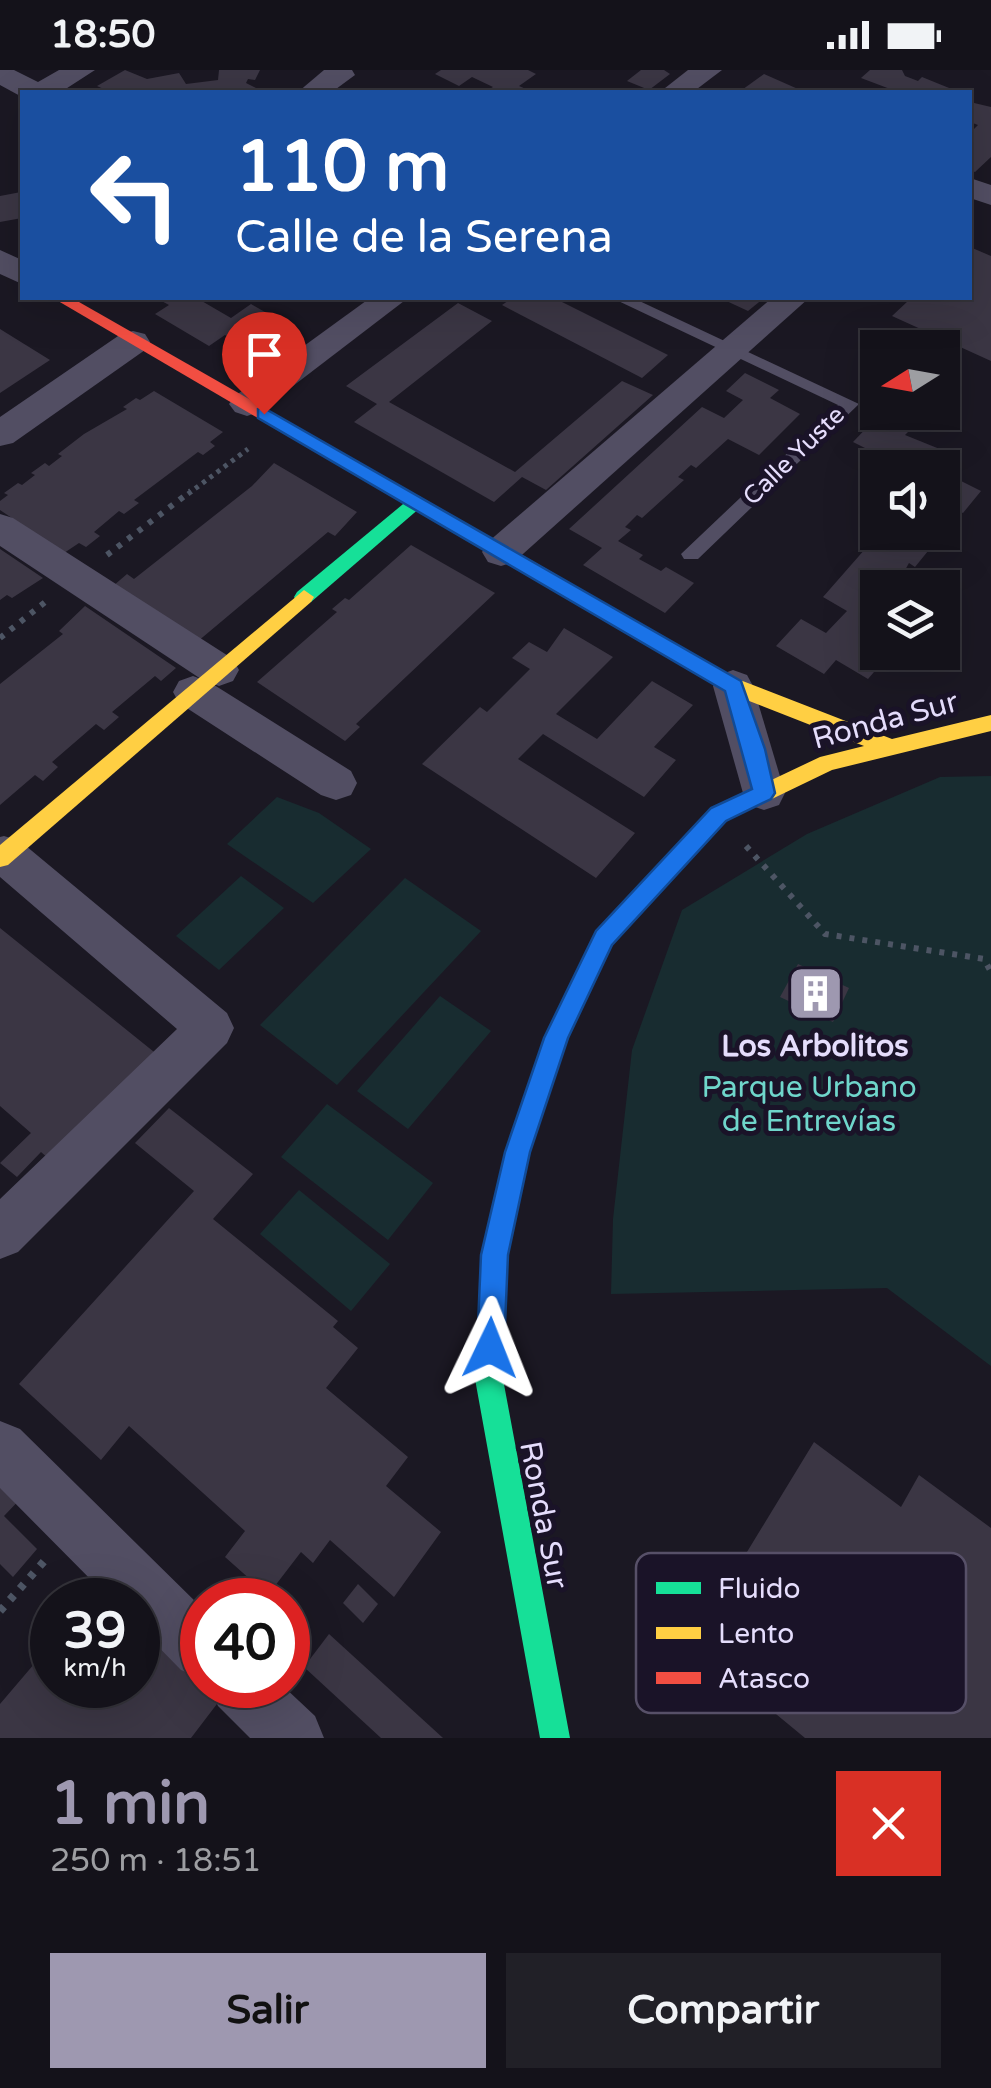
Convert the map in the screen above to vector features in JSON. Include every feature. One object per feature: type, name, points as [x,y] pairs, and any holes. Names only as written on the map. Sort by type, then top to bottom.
[{"type":"street","points":[[44,90],[81,70]]},
{"type":"street","points":[[315,90],[340,74],[338,70]]},
{"type":"street","points":[[677,90],[708,70]]},
{"type":"street","points":[[0,74],[20,93]]},
{"type":"street","points":[[64,300],[734,686],[888,746]]},
{"type":"street","points":[[246,404],[387,300]]},
{"type":"street","points":[[501,552],[790,300]]},
{"type":"street","points":[[0,434],[133,342]]},
{"type":"street","points":[[8,1210],[210,1028],[2,854],[414,502]]},
{"type":"street","points":[[0,528],[75,579],[336,783]]},
{"type":"street","points":[[734,686],[764,793]]},
{"type":"street","name":"Ronda Sur","points":[[556,1738],[489,1379],[494,1255],[518,1152],[556,1038],[604,938],[718,815],[827,763],[991,723]]},
{"type":"street","points":[[0,1449],[180,1627]]},
{"type":"street","points":[[262,1708],[292,1738]]},
{"type":"lane","points":[[624,300],[732,350]]},
{"type":"lane","name":"Calle Yuste","points":[[691,554],[850,404],[732,350]]},
{"type":"path","points":[[0,638],[282,424]]},
{"type":"path","points":[[718,815],[824,934],[984,959],[991,972]]},
{"type":"path","points":[[0,1610],[77,1525]]},
{"type":"green space","name":"Parque Urbano de Entrevías","points":[[991,776],[991,1366],[887,1288],[611,1294],[613,1219],[632,1050],[682,910],[807,834],[940,777]]},
{"type":"green space","points":[[277,797],[319,813],[371,849],[313,903],[227,844]]},
{"type":"green space","points":[[241,876],[284,908],[219,970],[176,936]]},
{"type":"green space","points":[[405,878],[481,931],[337,1085],[260,1025]]},
{"type":"green space","points":[[440,996],[491,1031],[408,1129],[357,1091]]},
{"type":"green space","points":[[327,1104],[433,1183],[388,1240],[281,1157]]},
{"type":"green space","points":[[299,1190],[390,1264],[351,1311],[260,1234]]},
{"type":"building","points":[[125,70],[147,79],[179,73],[186,84],[218,80],[219,70],[260,70],[255,80],[248,79],[246,83],[260,90],[106,90],[97,86]]},
{"type":"building","points":[[441,70],[528,70],[536,74],[519,86],[528,90],[488,90],[493,87],[472,77],[459,86],[435,74]]},
{"type":"building","points":[[641,70],[664,70],[670,74],[649,90],[627,81]]},
{"type":"building","points":[[870,70],[902,70],[905,76],[918,81],[922,77],[954,90],[893,90],[861,78]]},
{"type":"building","points":[[764,74],[798,89],[797,90],[742,90]]},
{"type":"building","points":[[972,102],[991,107],[991,157],[975,172],[972,131],[978,125],[972,123]]},
{"type":"building","points":[[20,192],[20,218],[0,222],[0,196]]},
{"type":"building","points":[[972,248],[991,256],[991,361],[960,347],[960,330],[923,330],[892,316],[906,300],[972,300]]},
{"type":"building","points":[[160,300],[200,300],[231,318],[251,304],[291,327],[267,344],[285,355],[261,373],[234,357],[247,348],[225,335],[209,346],[155,314],[169,305]]},
{"type":"building","points":[[509,300],[558,300],[668,355],[642,378],[502,305]]},
{"type":"building","points":[[724,300],[762,300],[748,311]]},
{"type":"building","points":[[458,303],[492,321],[389,402],[515,472],[622,381],[653,395],[546,490],[522,477],[494,502],[354,422],[377,404],[346,386]]},
{"type":"building","points":[[0,329],[50,360],[0,393]]},
{"type":"building","points":[[745,373],[779,390],[770,398],[800,414],[759,455],[728,439],[696,468],[691,465],[678,477],[684,480],[642,518],[637,515],[625,527],[631,530],[618,541],[643,555],[639,559],[661,571],[666,567],[694,583],[665,613],[583,565],[602,548],[569,529],[702,407],[724,418],[743,400],[726,391]]},
{"type":"building","points":[[154,391],[223,432],[210,442],[215,446],[203,455],[198,452],[134,500],[139,503],[124,514],[119,511],[94,532],[100,536],[86,547],[79,543],[64,553],[0,510],[0,501],[8,495],[4,493],[18,483],[22,485],[45,463],[49,466],[62,456],[58,454],[127,409],[123,407],[136,398],[140,400]]},
{"type":"building","points":[[865,430],[907,430],[905,435],[942,450],[869,450],[853,442]]},
{"type":"building","points":[[274,463],[357,512],[335,536],[328,532],[197,642],[113,586],[127,574],[134,579],[252,486]]},
{"type":"building","points":[[960,480],[981,491],[963,513],[960,512]]},
{"type":"building","points":[[411,545],[495,593],[356,724],[360,727],[345,741],[257,682],[337,612],[332,609],[345,598],[349,600]]},
{"type":"building","points":[[0,549],[43,578],[12,598],[7,595],[0,600]]},
{"type":"building","points":[[864,550],[929,550],[915,567],[909,563],[905,570],[860,570],[860,670],[876,670],[868,679],[836,660],[824,674],[776,646],[801,619],[826,633],[847,611],[823,597]]},
{"type":"building","points":[[85,606],[176,668],[161,681],[155,676],[112,712],[119,717],[104,730],[96,724],[52,762],[58,767],[43,781],[35,775],[0,805],[0,684],[63,634],[59,631]]},
{"type":"building","points":[[564,628],[613,657],[556,714],[597,739],[652,681],[693,705],[654,747],[676,760],[644,797],[543,734],[518,759],[635,833],[596,878],[422,764],[480,707],[487,712],[530,669],[512,658],[529,642],[547,652]]},
{"type":"building","points":[[0,928],[164,1060],[57,1166],[41,1152],[17,1177],[0,1163],[31,1133],[0,1106]]},
{"type":"building","name":"Los Arbolitos","points":[[798,964],[849,988],[833,1022],[780,997]]},
{"type":"building","points":[[169,1108],[253,1174],[213,1219],[338,1321],[333,1327],[358,1348],[326,1388],[408,1457],[386,1486],[441,1532],[394,1597],[330,1540],[313,1563],[301,1552],[281,1578],[249,1578],[225,1557],[245,1531],[129,1426],[101,1460],[19,1384],[194,1191],[135,1143]]},
{"type":"building","points":[[814,1442],[901,1507],[919,1475],[991,1528],[991,1738],[805,1738],[775,1713],[966,1713],[966,1553],[746,1553]]},
{"type":"building","points":[[0,1470],[25,1494],[4,1516],[37,1549],[13,1577],[0,1564]]},
{"type":"building","points":[[358,1584],[378,1604],[363,1623],[343,1603]]},
{"type":"building","points":[[160,1634],[180,1654],[180,1708],[214,1708],[191,1738],[0,1738],[0,1704],[30,1669],[30,1708],[160,1708]]},
{"type":"building","points":[[329,1634],[443,1738],[381,1738],[310,1673],[310,1659]]},
{"type":"traffic: fast","points":[[304,597],[414,502]]},
{"type":"traffic: fast","points":[[555,1738],[489,1379],[494,1255],[518,1152],[556,1038],[604,938],[633,907]]},
{"type":"traffic: slow","points":[[550,580],[733,686],[888,746]]},
{"type":"traffic: slow","points":[[0,858],[304,597]]},
{"type":"traffic: slow","points":[[633,907],[718,815],[827,763],[991,723]]},
{"type":"traffic: jam","points":[[64,300],[550,580]]},
{"type":"place","name":"Los Arbolitos","points":[[815,993]]},
{"type":"route","points":[[264,414],[734,686],[754,749],[764,793],[718,815],[604,938],[556,1038],[518,1152],[494,1255],[490,1348]]}]
